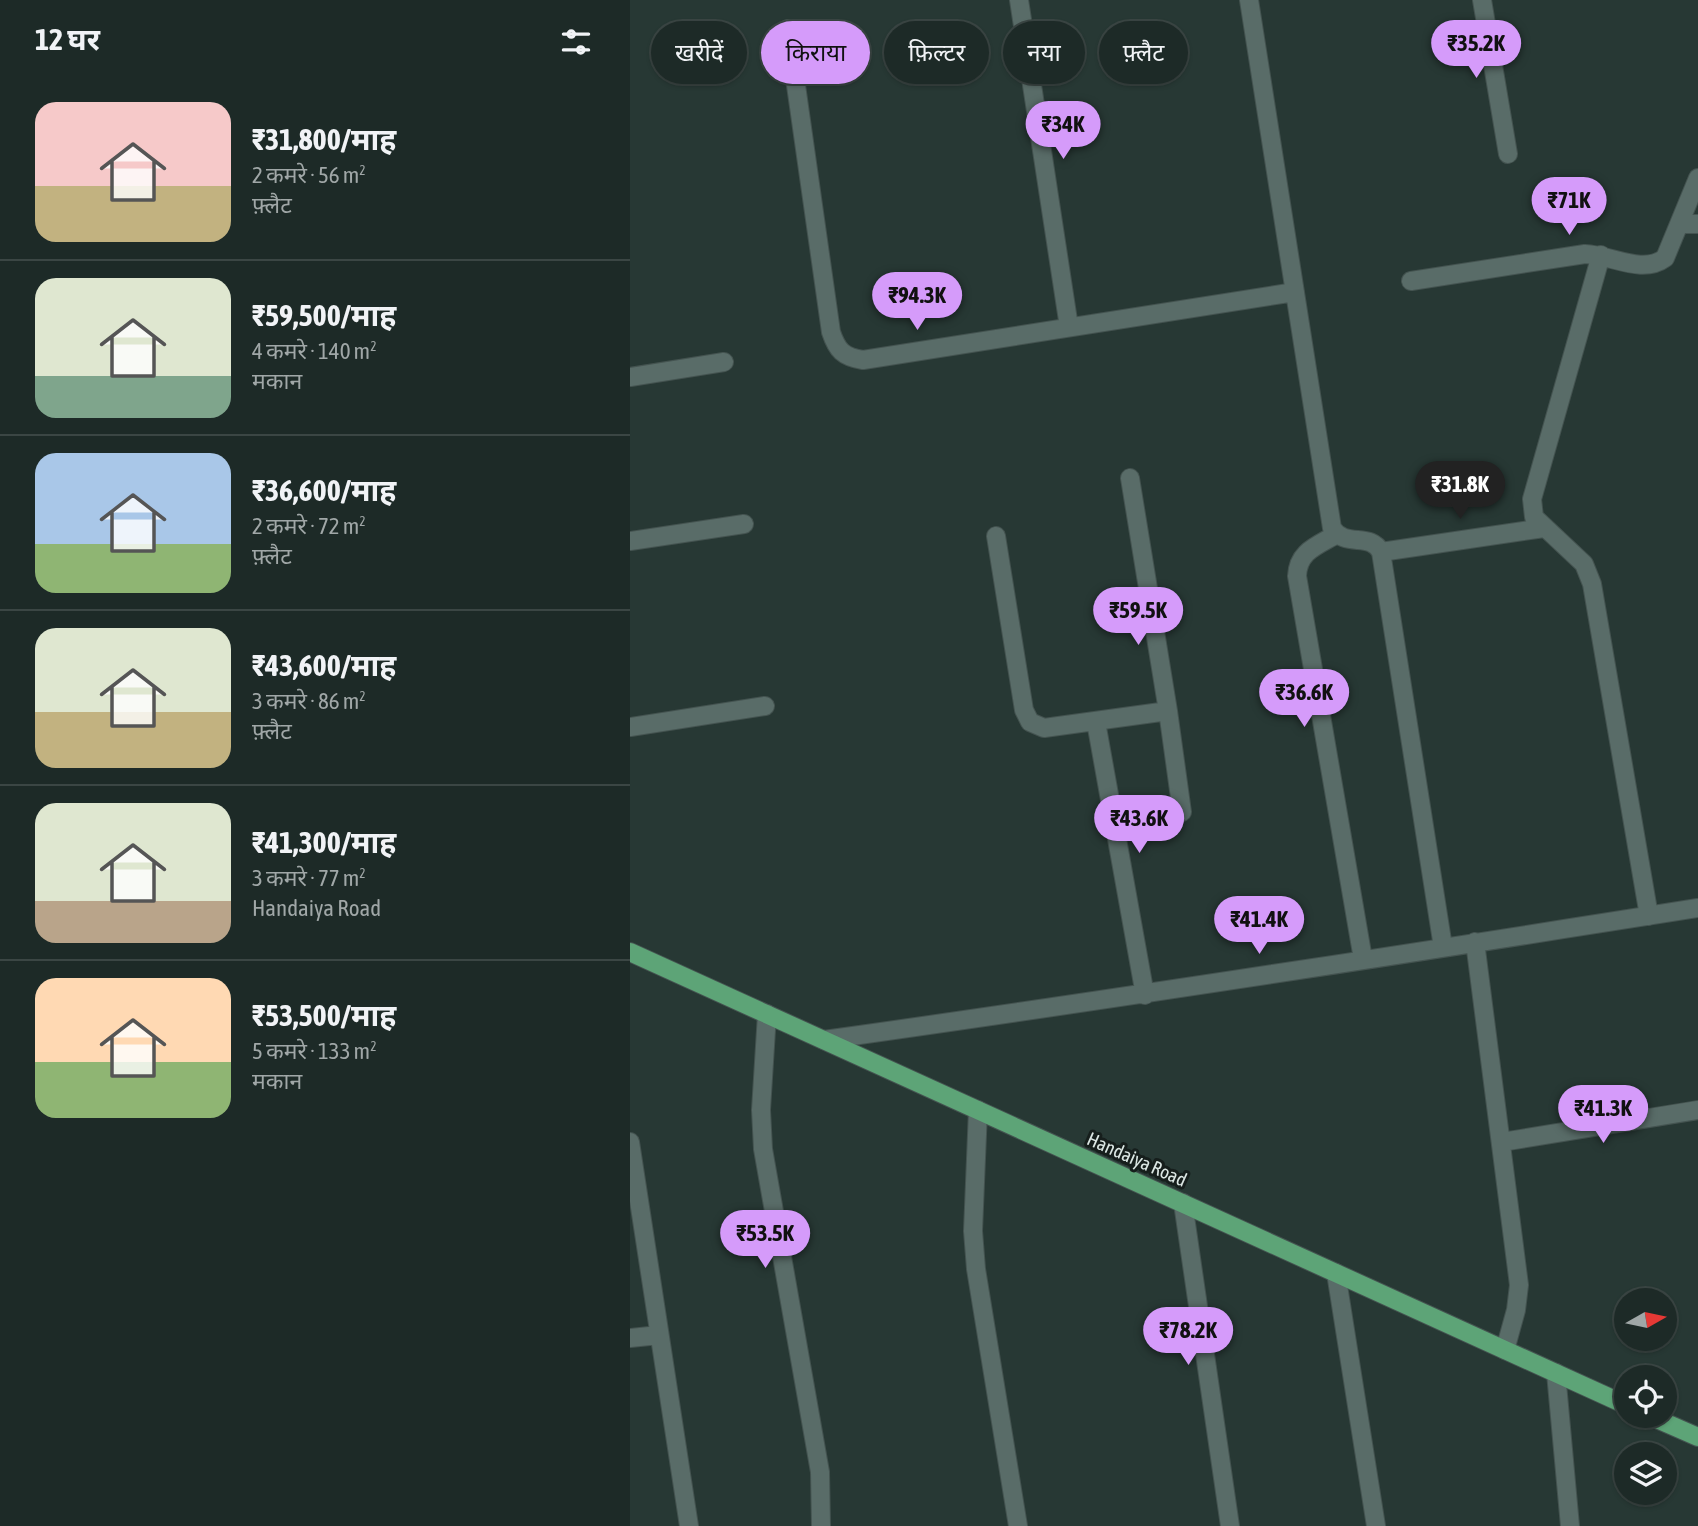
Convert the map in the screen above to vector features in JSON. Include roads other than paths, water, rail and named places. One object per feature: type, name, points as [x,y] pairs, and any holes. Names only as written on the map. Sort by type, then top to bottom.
[{"type":"main road","name":"Handaiya Road","points":[[630,952],[1614,1400]]},
{"type":"main road","points":[[1677,1428],[1698,1437]]},
{"type":"street","points":[[1019,0],[1069,327]]},
{"type":"street","points":[[1249,0],[1332,528],[1344,539],[1370,542],[1377,545],[1381,552],[1443,947]]},
{"type":"street","points":[[1482,0],[1508,154]]},
{"type":"street","points":[[796,84],[831,332],[836,347],[844,356],[863,360],[1295,292]]},
{"type":"street","points":[[1411,281],[1585,254],[1601,255],[1643,266],[1656,265],[1665,258],[1698,178]]},
{"type":"street","points":[[1679,224],[1698,223]]},
{"type":"street","points":[[1601,255],[1532,499],[1534,517],[1584,564],[1592,584],[1649,916]]},
{"type":"street","points":[[630,377],[724,362]]},
{"type":"street","points":[[1130,478],[1182,812]]},
{"type":"street","points":[[630,541],[744,524]]},
{"type":"street","points":[[1381,552],[1544,528]]},
{"type":"street","points":[[1336,534],[1303,554],[1298,564],[1297,576],[1363,959]]},
{"type":"street","points":[[996,537],[1024,710],[1030,722],[1044,728],[1168,710]]},
{"type":"street","points":[[630,727],[765,706]]},
{"type":"street","points":[[1096,722],[1145,995]]},
{"type":"street","points":[[824,1040],[1145,995],[1698,908]]},
{"type":"street","points":[[1475,942],[1519,1285],[1516,1310],[1505,1350]]},
{"type":"street","points":[[767,1014],[761,1110],[763,1149],[820,1472],[821,1526]]},
{"type":"street","points":[[978,1110],[973,1231],[976,1269],[1018,1526]]},
{"type":"street","points":[[1502,1143],[1698,1110]]},
{"type":"street","points":[[630,1142],[689,1526]]},
{"type":"street","points":[[1184,1203],[1230,1526]]},
{"type":"street","points":[[1336,1273],[1376,1526]]},
{"type":"street","points":[[630,1338],[659,1335]]},
{"type":"street","points":[[1556,1373],[1570,1526]]}]
